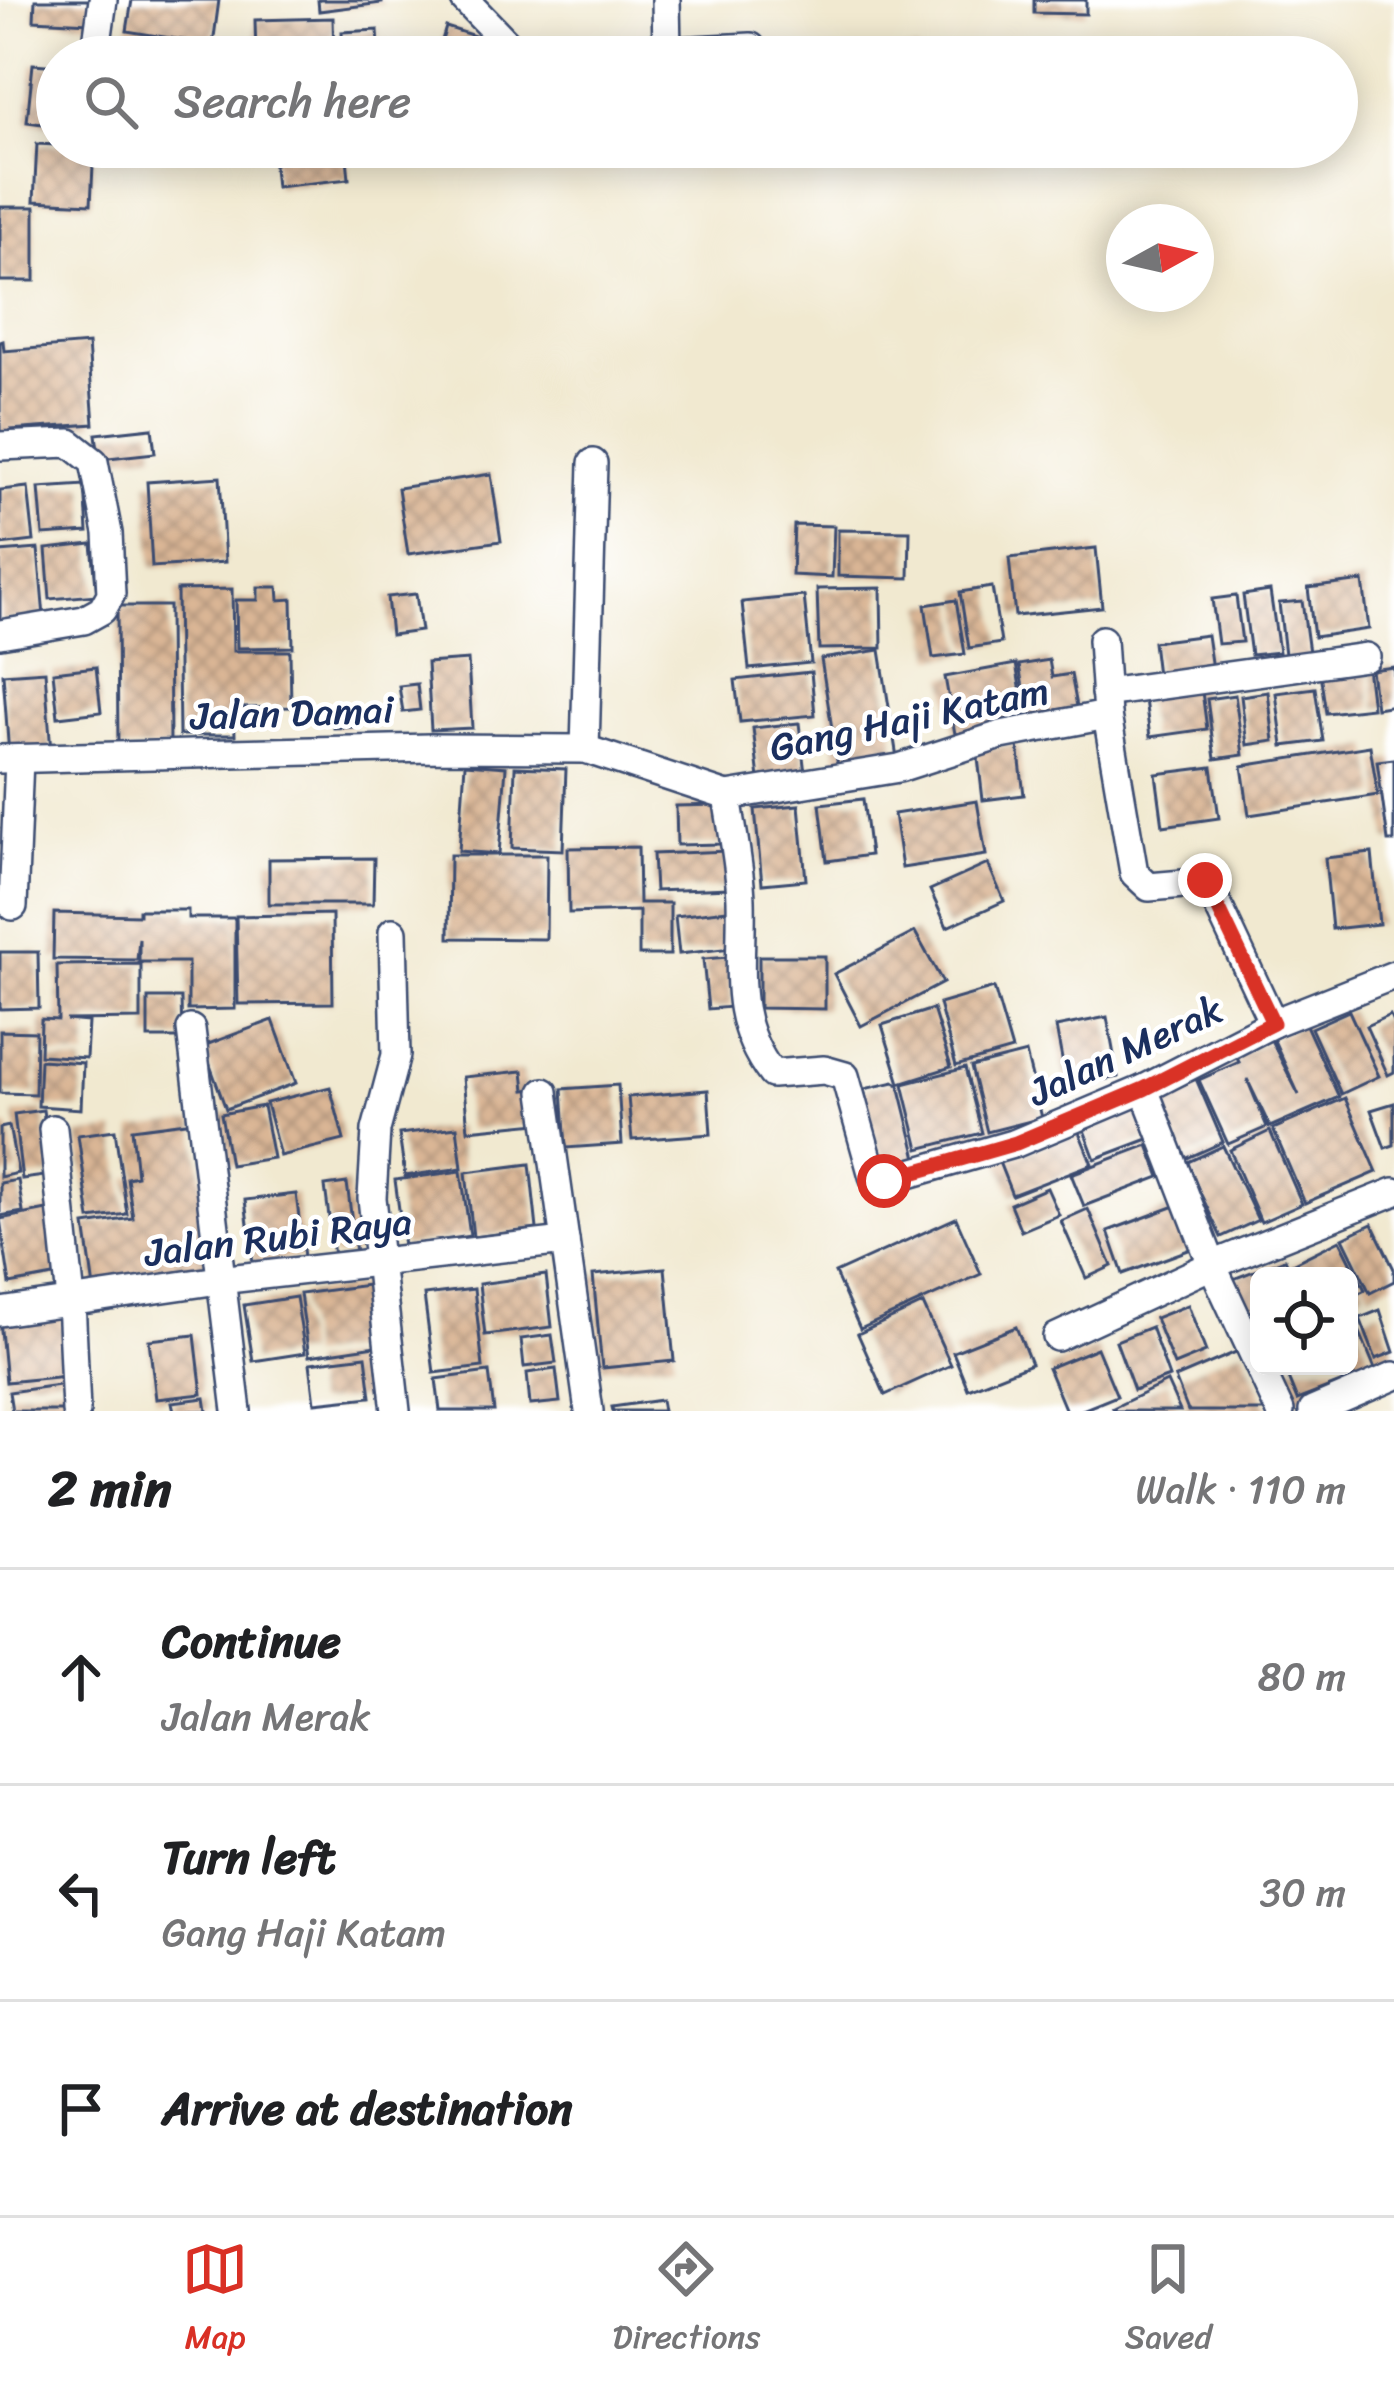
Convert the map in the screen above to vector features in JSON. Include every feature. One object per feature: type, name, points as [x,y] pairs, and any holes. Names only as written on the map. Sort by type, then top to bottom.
[{"type":"street","points":[[98,36],[103,0]]},
{"type":"street","points":[[465,0],[500,36]]},
{"type":"street","points":[[666,0],[667,36]]},
{"type":"street","points":[[0,446],[70,443],[94,462],[108,533],[111,594],[102,610],[84,620],[0,634]]},
{"type":"street","points":[[585,749],[593,463]]},
{"type":"street","name":"Gang Haji Katam","points":[[1102,640],[1106,704],[1134,873],[1149,887],[1207,882],[1273,1023]]},
{"type":"street","points":[[1106,704],[1366,657]]},
{"type":"street","name":"Gang Haji Katam","points":[[727,796],[899,768],[1106,704]]},
{"type":"street","name":"Jalan Damai","points":[[9,759],[430,748],[585,749],[727,796]]},
{"type":"street","points":[[9,759],[14,906]]},
{"type":"street","name":"Jalan Merak","points":[[727,796],[741,900],[737,973],[754,1051],[772,1074],[824,1070],[845,1076],[873,1176],[884,1181],[1016,1143],[1144,1089],[1273,1023],[1394,975]]},
{"type":"street","points":[[393,932],[396,1055],[376,1130],[371,1198],[396,1411]]},
{"type":"street","points":[[191,1029],[237,1411]]},
{"type":"street","points":[[1144,1089],[1212,1265],[1280,1411]]},
{"type":"street","points":[[544,1092],[589,1411]]},
{"type":"street","points":[[53,1130],[71,1300],[76,1411]]},
{"type":"street","points":[[1057,1337],[1212,1265],[1394,1192]]},
{"type":"street","name":"Jalan Rubi Raya","points":[[0,1312],[219,1280],[566,1241]]},
{"type":"street","points":[[1312,1411],[1394,1376]]},
{"type":"building","points":[[35,0],[90,0],[89,23],[34,20]]},
{"type":"building","points":[[132,0],[219,0],[214,36],[127,31]]},
{"type":"building","points":[[318,0],[382,0],[382,3],[319,11]]},
{"type":"building","points":[[1034,0],[1086,0],[1086,14],[1034,13]]},
{"type":"building","points":[[333,18],[333,36],[255,36],[255,20]]},
{"type":"building","points":[[446,27],[474,36],[443,36]]},
{"type":"building","points":[[378,30],[378,36],[342,36],[342,32]]},
{"type":"building","points":[[33,64],[36,64],[36,123],[27,122]]},
{"type":"building","points":[[36,163],[36,168],[93,168],[91,204],[34,201]]},
{"type":"building","points":[[274,168],[348,168],[349,179],[276,187]]},
{"type":"building","points":[[0,207],[35,207],[35,281],[0,281]]},
{"type":"building","points":[[3,341],[4,351],[88,344],[94,424],[11,430],[12,438],[0,440]]},
{"type":"building","points":[[152,428],[155,453],[99,459],[96,434]]},
{"type":"building","points":[[491,474],[501,541],[408,554],[398,488]]},
{"type":"building","points":[[220,477],[225,562],[152,567],[147,482]]},
{"type":"building","points":[[85,485],[88,532],[43,535],[39,488]]},
{"type":"building","points":[[28,487],[34,541],[0,545],[0,490]]},
{"type":"building","points":[[794,525],[834,526],[832,577],[792,575]]},
{"type":"building","points":[[838,530],[910,531],[909,578],[838,576]]},
{"type":"building","points":[[92,544],[97,595],[50,599],[46,549]]},
{"type":"building","points":[[1096,548],[1102,607],[1015,616],[1009,558]]},
{"type":"building","points":[[38,549],[44,617],[0,621],[0,552]]},
{"type":"building","points":[[1363,581],[1369,629],[1314,637],[1308,588]]},
{"type":"building","points":[[258,587],[278,587],[279,600],[292,599],[293,647],[237,648],[236,600],[258,600]]},
{"type":"building","points":[[992,587],[1001,643],[969,648],[960,592]]},
{"type":"building","points":[[881,588],[882,648],[819,649],[817,589]]},
{"type":"building","points":[[232,589],[233,651],[290,651],[291,707],[234,708],[235,735],[179,735],[177,590]]},
{"type":"building","points":[[1270,591],[1279,652],[1251,655],[1243,595]]},
{"type":"building","points":[[416,594],[421,631],[391,635],[387,597]]},
{"type":"building","points":[[804,596],[811,663],[749,669],[742,602]]},
{"type":"building","points":[[1236,596],[1242,642],[1218,644],[1212,599]]},
{"type":"building","points":[[956,600],[965,654],[933,658],[925,605]]},
{"type":"building","points":[[1302,601],[1310,660],[1286,663],[1279,603]]},
{"type":"building","points":[[117,606],[169,606],[170,748],[118,749]]},
{"type":"building","points":[[1207,635],[1213,676],[1158,683],[1153,642]]},
{"type":"building","points":[[880,650],[898,764],[839,773],[821,659]]},
{"type":"building","points":[[468,660],[472,728],[431,730],[427,663]]},
{"type":"building","points":[[1049,660],[1052,677],[1071,674],[1078,712],[1029,721],[1019,665]]},
{"type":"building","points":[[1016,664],[1026,721],[955,734],[945,677]]},
{"type":"building","points":[[96,667],[101,712],[58,717],[53,672]]},
{"type":"building","points":[[1367,667],[1372,708],[1326,713],[1320,673]]},
{"type":"building","points":[[1394,667],[1394,705],[1376,708],[1371,670]]},
{"type":"building","points":[[45,671],[51,752],[9,755],[3,674]]},
{"type":"building","points":[[811,672],[815,715],[740,722],[735,680]]},
{"type":"building","points":[[417,684],[420,710],[403,712],[399,686]]},
{"type":"building","points":[[1201,684],[1207,729],[1150,737],[1144,692]]},
{"type":"building","points":[[1315,688],[1323,741],[1283,746],[1276,693]]},
{"type":"building","points":[[1268,692],[1274,741],[1247,745],[1241,696]]},
{"type":"building","points":[[1235,695],[1243,755],[1215,759],[1207,699]]},
{"type":"building","points":[[352,705],[353,727],[334,728],[333,706]]},
{"type":"building","points":[[799,723],[806,782],[760,787],[753,728]]},
{"type":"building","points":[[1018,745],[1024,795],[983,800],[977,749]]},
{"type":"building","points":[[1370,746],[1378,795],[1249,815],[1242,766]]},
{"type":"building","points":[[1394,759],[1394,841],[1388,841],[1377,761]]},
{"type":"building","points":[[465,764],[506,767],[499,854],[459,851]]},
{"type":"building","points":[[515,767],[566,769],[563,850],[512,848]]},
{"type":"building","points":[[1212,767],[1219,818],[1163,826],[1156,774]]},
{"type":"building","points":[[863,799],[870,855],[827,861],[820,804]]},
{"type":"building","points":[[977,801],[986,855],[902,868],[894,814]]},
{"type":"building","points":[[721,805],[722,844],[677,845],[676,806]]},
{"type":"building","points":[[799,805],[806,880],[762,884],[755,809]]},
{"type":"building","points":[[638,847],[639,903],[670,903],[670,955],[639,955],[639,911],[569,913],[568,848]]},
{"type":"building","points":[[728,851],[729,888],[655,891],[653,854]]},
{"type":"building","points":[[1372,853],[1379,924],[1332,929],[1325,858]]},
{"type":"building","points":[[450,855],[547,855],[546,939],[449,938]]},
{"type":"building","points":[[374,858],[373,904],[269,904],[269,859]]},
{"type":"building","points":[[988,864],[1004,901],[947,927],[930,890]]},
{"type":"building","points":[[139,910],[188,910],[188,918],[235,918],[235,1009],[188,1010],[188,962],[139,962],[139,938],[137,960],[53,959],[54,913],[139,915]]},
{"type":"building","points":[[728,910],[732,948],[679,954],[675,916]]},
{"type":"building","points":[[332,914],[333,1003],[238,1004],[236,916]]},
{"type":"building","points":[[915,932],[943,983],[861,1026],[834,974]]},
{"type":"building","points":[[0,952],[38,952],[39,1008],[0,1009]]},
{"type":"building","points":[[759,956],[825,956],[825,1009],[759,1008]]},
{"type":"building","points":[[728,957],[732,1007],[708,1009],[703,959]]},
{"type":"building","points":[[141,964],[141,1019],[66,1020],[88,1022],[86,1058],[40,1055],[41,1019],[58,1020],[57,965]]},
{"type":"building","points":[[994,988],[1012,1050],[956,1066],[939,1004]]},
{"type":"building","points":[[148,998],[181,998],[182,1038],[148,1038]]},
{"type":"building","points":[[933,1009],[951,1067],[900,1083],[882,1025]]},
{"type":"building","points":[[1349,1011],[1379,1076],[1341,1094],[1311,1028]]},
{"type":"building","points":[[1390,1015],[1394,1072],[1388,1075],[1366,1026]]},
{"type":"building","points":[[1107,1017],[1118,1077],[1067,1086],[1056,1027]]},
{"type":"building","points":[[273,1020],[296,1083],[226,1109],[203,1046]]},
{"type":"building","points":[[1305,1023],[1339,1097],[1270,1127],[1247,1079],[1267,1127],[1228,1144],[1199,1080],[1239,1062],[1236,1056],[1271,1040],[1299,1095],[1273,1038]]},
{"type":"building","points":[[0,1031],[36,1032],[35,1094],[0,1093]]},
{"type":"building","points":[[1026,1053],[1042,1118],[987,1132],[971,1067]]},
{"type":"building","points":[[40,1060],[83,1063],[81,1109],[38,1106]]},
{"type":"building","points":[[965,1068],[982,1133],[919,1149],[903,1084]]},
{"type":"building","points":[[523,1071],[525,1090],[536,1089],[539,1123],[468,1130],[463,1077]]},
{"type":"building","points":[[1196,1079],[1223,1142],[1185,1159],[1157,1096]]},
{"type":"building","points":[[618,1085],[622,1144],[566,1148],[562,1089]]},
{"type":"building","points":[[899,1085],[919,1166],[884,1175],[864,1089]]},
{"type":"building","points":[[330,1087],[344,1140],[280,1156],[266,1103]]},
{"type":"building","points":[[708,1090],[711,1134],[632,1140],[628,1097]]},
{"type":"building","points":[[1345,1098],[1377,1172],[1305,1203],[1273,1129]]},
{"type":"building","points":[[1134,1101],[1148,1139],[1095,1159],[1081,1122]]},
{"type":"building","points":[[1394,1103],[1394,1145],[1385,1148],[1371,1110]]},
{"type":"building","points":[[263,1106],[273,1158],[230,1165],[221,1114]]},
{"type":"building","points":[[43,1110],[52,1175],[22,1179],[14,1114]]},
{"type":"building","points":[[194,1121],[213,1271],[94,1288],[85,1225],[133,1218],[127,1178],[137,1176],[132,1129]]},
{"type":"building","points":[[9,1126],[18,1173],[0,1177],[0,1128]]},
{"type":"building","points":[[457,1127],[462,1168],[405,1176],[399,1134]]},
{"type":"building","points":[[115,1130],[127,1214],[90,1219],[78,1135]]},
{"type":"building","points":[[1270,1131],[1302,1204],[1261,1222],[1230,1150]]},
{"type":"building","points":[[1079,1132],[1092,1164],[1012,1195],[999,1162]]},
{"type":"building","points":[[1148,1145],[1160,1177],[1084,1206],[1071,1174]]},
{"type":"building","points":[[1223,1146],[1258,1220],[1221,1237],[1186,1163]]},
{"type":"building","points":[[530,1164],[537,1229],[473,1237],[466,1172]]},
{"type":"building","points":[[461,1171],[470,1236],[404,1246],[395,1180]]},
{"type":"building","points":[[18,1180],[23,1212],[0,1216],[0,1183]]},
{"type":"building","points":[[347,1183],[356,1253],[334,1256],[325,1186]]},
{"type":"building","points":[[1047,1188],[1059,1215],[1021,1231],[1010,1204]]},
{"type":"building","points":[[296,1194],[304,1257],[253,1264],[245,1200]]},
{"type":"building","points":[[1178,1205],[1194,1248],[1123,1274],[1108,1231]]},
{"type":"building","points":[[52,1209],[64,1274],[10,1284],[0,1219]]},
{"type":"building","points":[[1088,1209],[1112,1266],[1086,1278],[1061,1221]]},
{"type":"building","points":[[956,1218],[981,1274],[860,1329],[835,1273]]},
{"type":"building","points":[[1372,1224],[1394,1269],[1394,1281],[1370,1293],[1343,1238]]},
{"type":"building","points":[[1340,1240],[1354,1267],[1291,1267]]},
{"type":"building","points":[[1285,1259],[1288,1267],[1264,1267]]},
{"type":"building","points":[[665,1268],[674,1361],[602,1368],[593,1275]]},
{"type":"building","points":[[1250,1273],[1250,1322],[1228,1281]]},
{"type":"building","points":[[546,1275],[552,1327],[485,1335],[479,1284]]},
{"type":"building","points":[[368,1285],[376,1346],[309,1356],[300,1294]]},
{"type":"building","points":[[474,1289],[483,1367],[434,1373],[424,1295]]},
{"type":"building","points":[[296,1297],[305,1353],[253,1361],[244,1305]]},
{"type":"building","points":[[923,1304],[951,1365],[885,1395],[858,1334]]},
{"type":"building","points":[[1188,1305],[1206,1352],[1174,1365],[1155,1318]]},
{"type":"building","points":[[1380,1310],[1394,1352],[1376,1359],[1360,1318]]},
{"type":"building","points":[[62,1314],[67,1376],[6,1382],[0,1320]]},
{"type":"building","points":[[1016,1327],[1031,1364],[968,1389],[953,1352]]},
{"type":"building","points":[[1151,1327],[1169,1377],[1134,1390],[1116,1341]]},
{"type":"building","points":[[1358,1328],[1376,1371],[1345,1383],[1342,1375],[1358,1375]]},
{"type":"building","points":[[195,1335],[202,1394],[156,1399],[149,1340]]},
{"type":"building","points":[[552,1335],[556,1363],[524,1367],[521,1339]]},
{"type":"building","points":[[1097,1348],[1117,1396],[1080,1411],[1066,1411],[1048,1368]]},
{"type":"building","points":[[1243,1349],[1269,1411],[1188,1411],[1175,1378]]},
{"type":"building","points":[[366,1356],[371,1397],[315,1403],[310,1363]]},
{"type":"building","points":[[556,1369],[560,1402],[530,1405],[527,1373]]},
{"type":"building","points":[[489,1372],[494,1411],[440,1411],[436,1379]]},
{"type":"building","points":[[1287,1375],[1340,1375],[1343,1382],[1297,1400]]},
{"type":"building","points":[[1167,1382],[1180,1411],[1113,1408]]},
{"type":"building","points":[[66,1384],[69,1411],[12,1411],[9,1392]]},
{"type":"building","points":[[205,1398],[207,1411],[174,1411],[172,1402]]},
{"type":"building","points":[[661,1400],[663,1411],[613,1411],[612,1407]]},
{"type":"route","points":[[884,1181],[1016,1143],[1144,1089],[1273,1023],[1205,880]]}]
